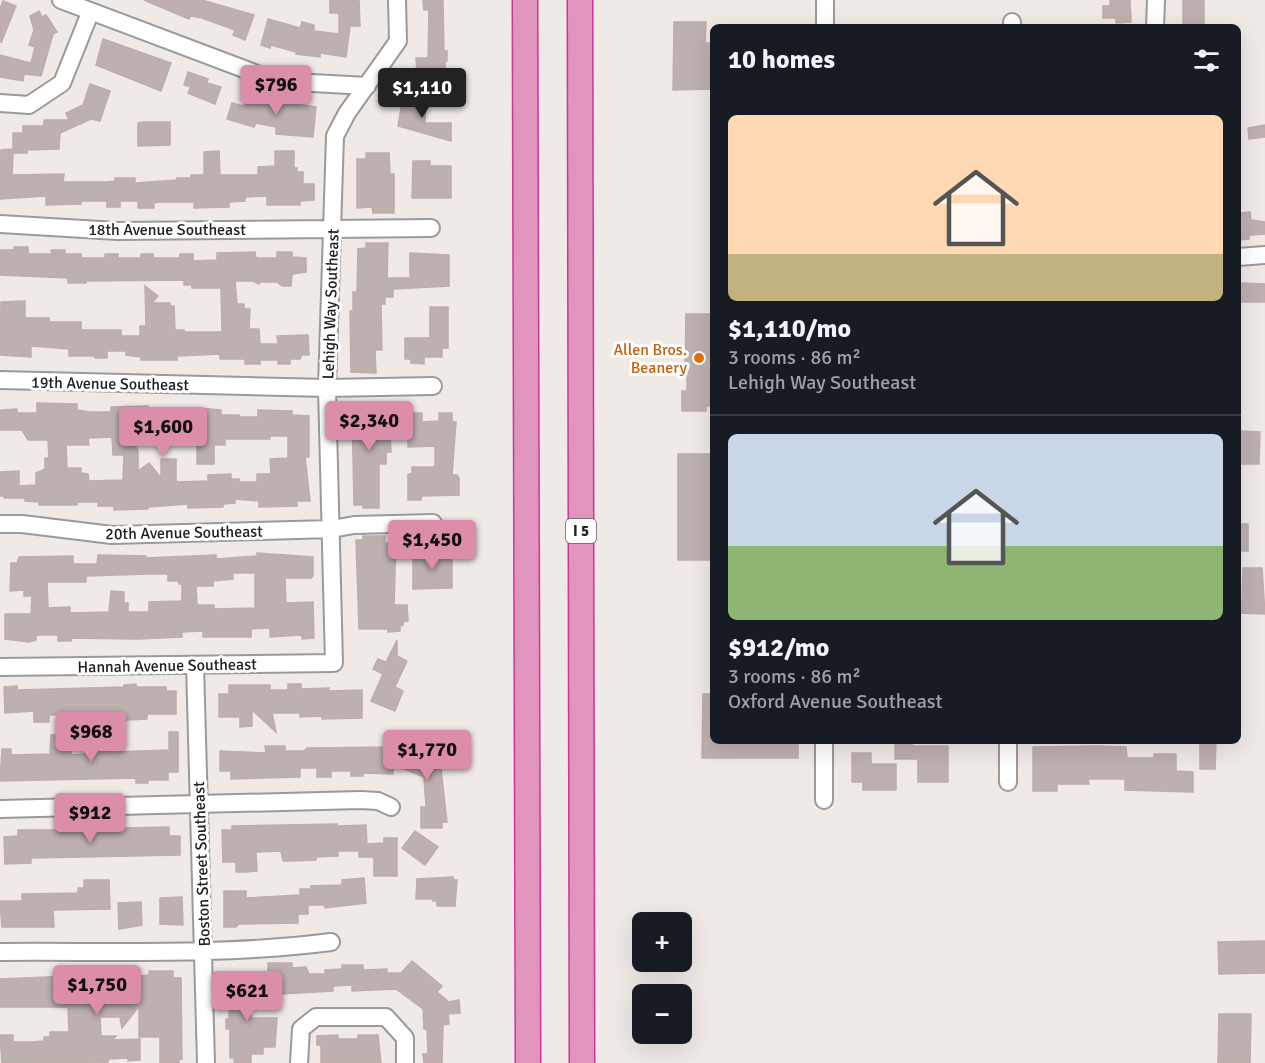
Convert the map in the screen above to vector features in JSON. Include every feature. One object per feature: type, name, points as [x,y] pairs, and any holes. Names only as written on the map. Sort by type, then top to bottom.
[{"type":"highway","points":[[518,0],[525,79]]},
{"type":"highway","points":[[525,0],[528,1063]]},
{"type":"highway","name":"I 5","points":[[580,0],[582,1063]]},
{"type":"street","points":[[61,0],[90,13],[276,81],[367,86]]},
{"type":"street","name":"Lehigh Way Southeast","points":[[334,663],[327,388],[335,136],[347,112],[398,42],[396,0]]},
{"type":"street","points":[[825,0],[825,24]]},
{"type":"street","points":[[1155,24],[1156,0]]},
{"type":"street","points":[[0,103],[29,105],[62,83],[90,13]]},
{"type":"street","name":"18th Avenue Southeast","points":[[0,224],[117,231],[431,228]]},
{"type":"street","points":[[1241,257],[1265,255]]},
{"type":"street","name":"19th Avenue Southeast","points":[[0,380],[327,388],[433,386]]},
{"type":"street","name":"20th Avenue Southeast","points":[[0,524],[22,524],[112,535],[433,524]]},
{"type":"street","name":"Hannah Avenue Southeast","points":[[0,667],[334,663]]},
{"type":"street","name":"Boston Street Southeast","points":[[195,665],[206,1063]]},
{"type":"street","points":[[824,744],[824,800]]},
{"type":"street","points":[[1008,744],[1008,782]]},
{"type":"street","points":[[0,810],[361,800],[378,801],[391,807]]},
{"type":"street","points":[[0,952],[203,950],[298,946],[331,942]]},
{"type":"street","points":[[299,1063],[301,1029],[316,1017],[386,1017],[405,1038],[405,1063]]},
{"type":"building","points":[[144,0],[202,0],[254,15],[245,40],[233,35],[235,30],[202,18],[191,16],[189,19]]},
{"type":"building","points":[[330,0],[359,0],[360,26],[350,26],[346,57],[320,53],[320,57],[296,54],[296,52],[271,45],[270,48],[261,45],[268,19],[300,28],[302,22],[314,25],[314,31],[339,34],[339,13],[330,13]]},
{"type":"building","points":[[423,0],[443,0],[444,51],[447,51],[446,85],[451,85],[451,103],[428,103],[428,72],[417,72],[416,58],[428,58],[429,10],[424,10]]},
{"type":"building","points":[[1110,0],[1130,0],[1131,22],[1116,23],[1116,18],[1103,18],[1103,6],[1110,6]]},
{"type":"building","points":[[1183,0],[1204,0],[1204,24],[1183,24]]},
{"type":"building","points":[[3,1],[16,6],[1,43],[0,9]]},
{"type":"building","points":[[39,11],[42,17],[46,15],[57,32],[53,34],[41,76],[24,74],[23,81],[0,77],[0,55],[31,63],[35,47],[29,45],[34,30],[30,16]]},
{"type":"building","points":[[674,22],[706,22],[705,43],[710,43],[710,89],[673,90]]},
{"type":"building","points":[[103,39],[171,63],[161,91],[96,65]]},
{"type":"building","points":[[188,72],[208,79],[207,83],[221,87],[215,104],[188,93],[191,87],[184,85]]},
{"type":"building","points":[[90,84],[110,91],[100,121],[91,119],[60,133],[59,149],[13,153],[12,175],[64,174],[63,182],[107,182],[115,181],[115,178],[135,178],[135,183],[177,180],[177,178],[191,178],[191,175],[204,175],[204,152],[219,151],[220,175],[258,175],[258,167],[275,166],[275,151],[294,151],[294,168],[297,168],[297,172],[303,172],[303,184],[314,184],[314,200],[300,201],[300,205],[267,205],[267,196],[245,197],[245,201],[229,202],[229,207],[194,208],[194,202],[159,202],[154,203],[154,208],[138,208],[138,201],[120,201],[120,207],[107,207],[107,201],[46,205],[46,196],[0,199],[1,150],[13,149],[13,133],[23,133],[23,126],[44,126],[44,120],[69,120],[66,113],[83,105]]},
{"type":"building","points":[[410,94],[426,98],[425,123],[451,123],[451,141],[398,126],[402,103],[407,105]]},
{"type":"building","points":[[248,95],[279,105],[280,102],[316,107],[313,137],[276,134],[276,127],[256,123],[254,127],[227,119],[232,103],[244,106]]},
{"type":"building","points":[[170,122],[170,145],[138,146],[138,123]]},
{"type":"building","points":[[1265,125],[1265,137],[1249,139],[1248,128]]},
{"type":"building","points":[[366,153],[389,153],[390,174],[394,174],[394,213],[373,213],[372,207],[357,208],[357,159],[366,159]]},
{"type":"building","points":[[413,161],[430,161],[430,166],[451,166],[451,198],[412,198]]},
{"type":"building","points":[[1250,212],[1251,220],[1265,222],[1265,234],[1249,235],[1249,239],[1241,240],[1241,213]]},
{"type":"building","points":[[366,243],[388,243],[387,278],[410,278],[410,253],[449,255],[449,286],[393,289],[393,297],[385,297],[385,304],[381,304],[382,350],[375,350],[376,373],[351,372],[350,311],[353,311],[353,292],[357,292],[358,249],[366,248]]},
{"type":"building","points":[[14,247],[28,247],[28,254],[52,254],[51,250],[65,250],[65,254],[81,254],[81,258],[105,258],[105,254],[118,254],[118,258],[141,258],[141,254],[153,254],[153,258],[180,258],[180,254],[193,254],[193,261],[217,260],[217,253],[255,252],[256,258],[277,258],[277,252],[292,252],[292,257],[306,258],[306,272],[292,274],[291,286],[282,286],[277,282],[260,282],[259,284],[253,281],[235,281],[237,304],[244,304],[244,309],[250,309],[249,329],[259,329],[260,344],[278,344],[277,336],[308,335],[309,355],[302,355],[300,359],[290,359],[290,364],[278,364],[278,360],[260,360],[260,364],[245,364],[245,359],[220,359],[220,354],[177,356],[177,360],[141,360],[141,357],[126,355],[126,351],[107,351],[107,358],[95,358],[95,356],[69,356],[69,349],[31,346],[31,357],[0,355],[1,302],[25,301],[25,318],[49,318],[49,322],[81,322],[81,330],[121,330],[121,336],[140,336],[140,326],[146,326],[145,286],[158,296],[152,303],[170,303],[170,306],[174,306],[175,330],[222,332],[221,288],[192,288],[192,285],[184,285],[184,280],[68,283],[68,278],[0,275],[0,250],[14,250]]},
{"type":"building","points":[[1241,283],[1265,284],[1265,302],[1241,302]]},
{"type":"building","points":[[430,307],[448,307],[448,348],[442,348],[442,357],[424,357],[424,364],[411,363],[411,359],[405,359],[405,338],[430,338]]},
{"type":"building","points":[[686,314],[710,314],[710,406],[706,406],[706,411],[682,411],[682,391],[687,391],[687,370],[685,370]]},
{"type":"building","points":[[361,402],[378,402],[378,408],[384,408],[384,428],[390,428],[391,452],[386,452],[386,464],[379,464],[379,508],[363,508],[363,505],[354,505],[352,408],[361,408]]},
{"type":"building","points":[[37,403],[77,404],[77,410],[90,412],[111,412],[111,407],[148,406],[148,415],[170,415],[186,412],[186,409],[199,408],[221,410],[221,415],[239,415],[239,417],[258,417],[258,410],[292,411],[292,415],[309,416],[309,457],[305,457],[310,501],[297,501],[297,506],[259,507],[259,501],[235,499],[235,503],[223,504],[223,507],[188,508],[188,504],[114,510],[114,506],[98,506],[98,502],[77,502],[77,505],[39,505],[39,502],[25,501],[25,498],[4,498],[0,496],[0,472],[19,471],[19,486],[36,485],[36,473],[45,469],[45,458],[49,458],[48,440],[28,440],[22,430],[0,430],[0,412],[17,409],[17,413],[37,413]],"holes":[[[166,433],[197,433],[197,464],[214,464],[214,445],[225,445],[225,439],[270,439],[270,436],[288,436],[288,458],[270,459],[271,474],[257,474],[257,482],[239,482],[239,479],[231,479],[231,474],[208,475],[208,481],[176,482],[176,459],[161,459],[161,478],[149,463],[138,471],[138,450],[133,444],[138,444],[138,438],[166,438]],[[112,437],[113,455],[124,455],[123,480],[89,481],[88,474],[81,473],[81,468],[67,468],[66,445],[89,445],[88,438]]]},
{"type":"building","points":[[408,413],[422,413],[422,422],[439,421],[439,413],[452,413],[452,422],[456,422],[452,475],[457,475],[459,478],[459,495],[421,496],[421,500],[408,500],[408,474],[412,474],[412,467],[435,467],[435,446],[408,447]]},
{"type":"building","points":[[1241,431],[1260,432],[1259,464],[1241,464]]},
{"type":"building","points":[[678,454],[710,454],[710,560],[678,560]]},
{"type":"building","points":[[1241,524],[1248,524],[1248,551],[1241,551]]},
{"type":"building","points":[[363,536],[385,536],[385,543],[396,543],[394,605],[407,605],[408,621],[403,622],[400,631],[359,629],[356,540],[363,540]]},
{"type":"building","points":[[257,553],[313,557],[313,576],[311,578],[285,578],[286,603],[313,602],[314,638],[302,639],[302,635],[270,637],[270,628],[251,629],[251,637],[203,637],[203,631],[182,632],[182,637],[138,639],[71,638],[71,641],[58,641],[58,635],[36,635],[36,640],[29,642],[5,639],[5,614],[31,614],[32,596],[24,596],[24,590],[10,591],[11,563],[17,563],[19,557],[73,556],[73,564],[97,564],[98,555],[146,556],[146,558],[216,555],[216,559],[257,556]],"holes":[[[233,573],[255,573],[255,608],[214,609],[214,605],[197,605],[196,586],[213,586],[213,581],[233,579]],[[168,574],[168,581],[179,581],[179,584],[182,584],[182,601],[149,602],[149,612],[128,612],[128,603],[124,603],[124,592],[111,591],[109,612],[70,613],[70,607],[48,608],[47,582],[86,582],[86,576]]]},
{"type":"building","points":[[413,553],[452,553],[452,588],[413,589]]},
{"type":"building","points":[[1243,568],[1262,568],[1265,614],[1241,613]]},
{"type":"building","points":[[397,640],[397,656],[407,661],[395,687],[403,691],[395,711],[371,701],[383,674],[373,669],[378,659],[386,662]]},
{"type":"building","points":[[136,684],[136,687],[166,687],[166,691],[176,691],[176,714],[147,714],[147,719],[87,722],[87,720],[71,720],[71,714],[49,715],[49,722],[34,722],[34,711],[5,713],[4,687],[17,686],[17,690],[124,687],[124,685]]},
{"type":"building","points":[[288,684],[301,684],[301,689],[362,690],[362,718],[322,719],[322,716],[300,717],[300,713],[272,713],[276,732],[252,710],[252,726],[240,727],[240,717],[219,717],[219,694],[229,694],[229,685],[270,685],[270,690],[288,690]]},
{"type":"building","points":[[703,694],[710,694],[710,744],[798,744],[798,758],[702,758]]},
{"type":"building","points":[[169,732],[178,732],[178,772],[168,772],[168,780],[148,780],[148,783],[136,783],[136,778],[0,781],[2,749],[11,749],[11,755],[50,754],[51,735],[70,734],[71,755],[96,753],[96,747],[111,747],[111,752],[169,750]]},
{"type":"building","points":[[414,735],[439,750],[426,770],[441,769],[447,822],[442,822],[442,828],[421,828],[421,807],[426,807],[424,777],[397,766]]},
{"type":"building","points":[[895,744],[948,746],[948,782],[918,782],[918,759],[895,759]]},
{"type":"building","points":[[1200,744],[1216,744],[1215,769],[1200,769]]},
{"type":"building","points":[[265,746],[285,746],[285,751],[304,751],[307,748],[392,747],[393,774],[363,773],[363,776],[351,776],[351,771],[331,771],[331,777],[317,777],[317,768],[300,768],[300,777],[231,779],[231,771],[220,771],[220,751],[266,753]]},
{"type":"building","points":[[1033,747],[1126,747],[1127,758],[1154,758],[1154,754],[1176,754],[1176,771],[1193,772],[1193,792],[1125,790],[1125,779],[1088,779],[1089,784],[1057,784],[1057,791],[1033,791]]},
{"type":"building","points":[[852,753],[871,753],[871,764],[896,764],[896,790],[863,790],[863,782],[852,782]]},
{"type":"building","points":[[337,824],[337,826],[366,825],[367,844],[384,843],[384,838],[397,838],[397,876],[374,876],[374,857],[359,857],[359,851],[338,851],[338,856],[292,861],[283,861],[281,851],[256,852],[257,871],[246,872],[236,872],[236,862],[223,862],[222,830],[232,830],[232,826]]},
{"type":"building","points":[[169,827],[169,836],[180,836],[180,855],[31,858],[31,863],[5,864],[4,837],[18,836],[18,830],[58,830],[58,833],[76,832],[76,829]]},
{"type":"building","points":[[415,831],[438,847],[425,865],[402,848]]},
{"type":"building","points":[[453,877],[453,880],[457,880],[455,906],[437,906],[437,901],[433,899],[416,899],[417,879]]},
{"type":"building","points":[[364,878],[366,903],[325,908],[325,905],[308,905],[308,914],[298,914],[298,923],[239,924],[236,927],[224,927],[224,891],[246,891],[246,898],[300,895],[300,889],[311,889],[311,886],[342,885],[342,880]]},
{"type":"building","points":[[84,880],[109,880],[110,909],[53,910],[54,927],[2,927],[0,901],[22,901],[22,894],[78,893],[78,888],[84,888]]},
{"type":"building","points":[[182,897],[183,925],[160,924],[160,898]]},
{"type":"building","points":[[141,902],[142,925],[119,929],[118,903]]},
{"type":"building","points":[[1265,941],[1265,973],[1219,974],[1218,942]]},
{"type":"building","points":[[412,961],[442,986],[437,992],[449,1002],[459,1000],[460,1013],[448,1014],[449,1024],[443,1025],[442,1063],[424,1063],[423,1054],[428,1054],[423,1009],[396,989],[352,991],[352,985],[333,986],[333,991],[281,994],[281,999],[268,999],[268,963],[292,963],[292,968],[306,967],[309,974],[325,974],[325,970],[342,969],[342,965],[363,965],[363,970],[387,969],[387,973],[401,973]]},
{"type":"building","points":[[149,971],[173,971],[173,978],[181,978],[182,1059],[179,1059],[179,1063],[160,1063],[160,1037],[139,1037],[139,1006],[122,1028],[120,1017],[100,1017],[101,1036],[116,1036],[112,1040],[140,1039],[140,1060],[128,1061],[128,1058],[108,1059],[108,1062],[2,1063],[0,1035],[13,1035],[13,1042],[31,1042],[44,1041],[44,1037],[50,1037],[50,1032],[69,1032],[68,1007],[0,1007],[0,979],[94,975],[130,977],[149,975]]},
{"type":"building","points":[[232,972],[252,972],[251,1018],[277,1018],[275,1047],[263,1047],[263,1054],[251,1054],[251,1063],[234,1063],[234,1058],[230,1058],[230,1029],[226,1029],[226,1019],[229,1019],[229,978],[232,978]]},
{"type":"building","points":[[1219,1014],[1251,1014],[1250,1063],[1218,1063]]},
{"type":"building","points":[[338,1035],[338,1039],[358,1039],[358,1035],[378,1035],[381,1063],[321,1063],[321,1045],[317,1045],[317,1036]]},
{"type":"place","name":"Allen Bros. Beanery","points":[[699,358]]}]
